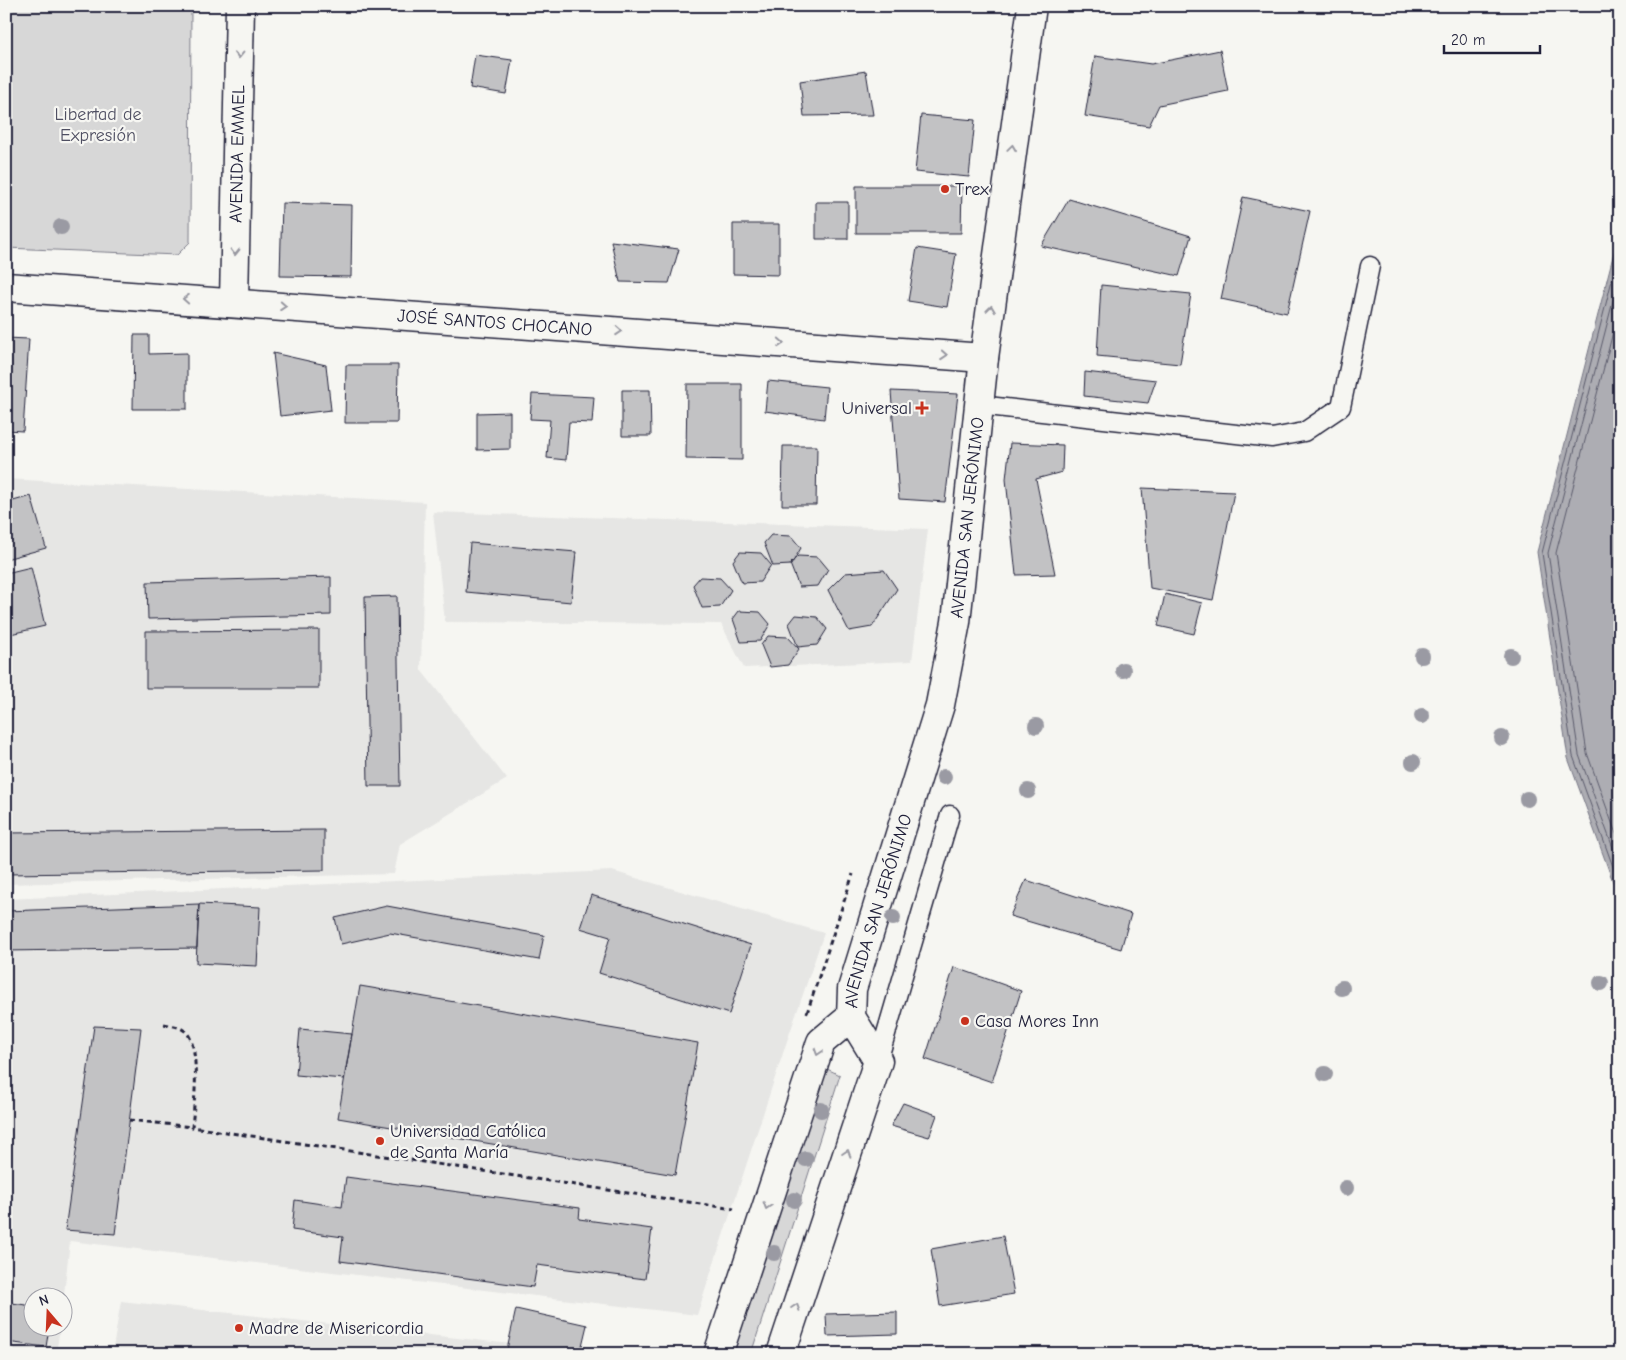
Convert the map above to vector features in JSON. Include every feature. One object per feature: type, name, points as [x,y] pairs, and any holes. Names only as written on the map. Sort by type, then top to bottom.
[{"type":"street","name":"AVENIDA EMMEL","points":[[234,302],[240,6]]},
{"type":"street","name":"AVENIDA SAN JERÓNIMO","points":[[878,1061],[851,1017],[852,988],[940,705],[956,622],[984,358],[1032,6]]},
{"type":"street","name":"JOSÉ SANTOS CHOCANO","points":[[6,287],[234,302],[984,358]]},
{"type":"street","name":"AVENIDA SAN JERÓNIMO","points":[[718,1354],[822,1042],[851,1017]]},
{"type":"street","points":[[781,1354],[878,1061]]},
{"type":"lane","points":[[980,405],[1272,438],[1304,432],[1341,408],[1370,266]]},
{"type":"lane","points":[[878,1061],[950,815]]},
{"type":"path","points":[[806,1014],[854,873]]},
{"type":"path","points":[[164,1024],[180,1027],[192,1041],[196,1088],[192,1127]]},
{"type":"path","points":[[129,1120],[192,1127],[765,1213]]},
{"type":"shaded area","points":[[6,479],[425,502],[421,670],[507,779],[400,844],[394,874],[6,884]]},
{"type":"shaded area","points":[[433,512],[928,529],[912,661],[744,668],[721,624],[445,622]]},
{"type":"shaded area","name":"Universidad Católica de Santa María","points":[[612,871],[824,933],[697,1315],[70,1241],[65,1288],[22,1288],[22,1338],[58,1338],[56,1354],[6,1354],[6,899]]},
{"type":"shaded area","name":"Madre de Misericordia","points":[[121,1301],[602,1354],[112,1354]]},
{"type":"green space","name":"Libertad de Expresión","points":[[6,6],[191,6],[190,242],[177,255],[6,248]]},
{"type":"green space","points":[[827,1069],[840,1075],[751,1354],[731,1354]]},
{"type":"water","points":[[1620,229],[1620,901],[1568,758],[1537,552]]},
{"type":"building","points":[[1220,50],[1228,91],[1159,105],[1149,126],[1085,116],[1095,56],[1151,64]]},
{"type":"building","points":[[475,55],[512,60],[506,94],[470,88]]},
{"type":"building","points":[[866,71],[873,115],[804,116],[800,81]]},
{"type":"building","points":[[921,115],[975,120],[969,177],[915,172]]},
{"type":"building","points":[[856,186],[962,186],[961,233],[856,233]]},
{"type":"building","points":[[1243,197],[1310,211],[1287,313],[1221,299]]},
{"type":"building","points":[[1069,199],[1191,236],[1179,276],[1041,246]]},
{"type":"building","points":[[816,202],[848,202],[848,239],[816,239]]},
{"type":"building","points":[[282,203],[352,205],[351,277],[280,276]]},
{"type":"building","points":[[733,224],[779,224],[779,275],[733,274]]},
{"type":"building","points":[[611,241],[679,249],[669,283],[620,282]]},
{"type":"building","points":[[917,248],[956,254],[947,307],[908,301]]},
{"type":"building","points":[[1101,285],[1191,294],[1180,364],[1097,356]]},
{"type":"building","points":[[134,335],[149,335],[149,354],[187,353],[187,409],[133,409]]},
{"type":"building","points":[[6,338],[29,339],[23,431],[6,430]]},
{"type":"building","points":[[273,353],[326,365],[331,410],[280,416]]},
{"type":"building","points":[[346,365],[398,365],[397,423],[345,423]]},
{"type":"building","points":[[1085,372],[1156,380],[1148,403],[1084,396]]},
{"type":"building","points":[[768,381],[827,387],[824,419],[765,411]]},
{"type":"building","points":[[687,384],[742,384],[742,460],[686,459]]},
{"type":"building","points":[[622,390],[650,390],[651,436],[622,436]]},
{"type":"building","points":[[891,391],[958,394],[945,502],[899,499]]},
{"type":"building","points":[[532,394],[594,397],[592,423],[569,422],[566,460],[547,458],[550,420],[530,419]]},
{"type":"building","points":[[510,412],[510,449],[477,450],[477,413]]},
{"type":"building","points":[[1010,443],[1063,445],[1062,472],[1036,479],[1055,574],[1016,575],[1006,479]]},
{"type":"building","points":[[783,446],[817,446],[816,505],[782,505]]},
{"type":"building","points":[[1142,488],[1234,492],[1213,600],[1150,588]]},
{"type":"building","points":[[31,496],[46,548],[6,559],[6,503]]},
{"type":"building","points":[[771,535],[791,536],[801,548],[791,565],[773,566],[764,543]]},
{"type":"building","points":[[470,543],[576,552],[571,602],[466,592]]},
{"type":"building","points":[[740,552],[761,553],[771,565],[760,582],[742,583],[733,561]]},
{"type":"building","points":[[798,556],[818,557],[828,569],[818,586],[799,587],[790,564]]},
{"type":"building","points":[[31,567],[45,626],[6,635],[6,573]]},
{"type":"building","points":[[884,570],[897,589],[872,627],[849,631],[828,590],[845,573]]},
{"type":"building","points":[[331,577],[331,615],[148,619],[147,582]]},
{"type":"building","points":[[700,577],[720,578],[731,590],[720,607],[702,608],[693,585]]},
{"type":"building","points":[[1165,594],[1202,603],[1194,634],[1158,626]]},
{"type":"building","points":[[397,596],[400,786],[368,786],[365,597]]},
{"type":"building","points":[[739,611],[760,612],[770,624],[760,641],[741,642],[733,619]]},
{"type":"building","points":[[796,615],[817,617],[827,629],[817,645],[798,647],[789,624]]},
{"type":"building","points":[[319,630],[319,688],[146,688],[146,631]]},
{"type":"building","points":[[768,636],[788,637],[799,649],[788,665],[770,667],[761,645]]},
{"type":"building","points":[[324,830],[324,870],[6,874],[6,833]]},
{"type":"building","points":[[1026,880],[1131,914],[1121,949],[1010,916]]},
{"type":"building","points":[[591,895],[751,945],[729,1014],[599,973],[610,937],[580,928]]},
{"type":"building","points":[[199,904],[197,948],[6,951],[6,911]]},
{"type":"building","points":[[199,904],[260,907],[257,966],[196,963]]},
{"type":"building","points":[[387,906],[544,935],[539,960],[390,933],[341,944],[335,918]]},
{"type":"building","points":[[954,967],[1021,991],[992,1082],[925,1059]]},
{"type":"building","points":[[360,986],[698,1043],[675,1175],[338,1118]]},
{"type":"building","points":[[94,1026],[141,1028],[115,1234],[65,1230]]},
{"type":"building","points":[[300,1029],[352,1034],[344,1079],[296,1075]]},
{"type":"building","points":[[903,1103],[937,1115],[929,1137],[891,1126]]},
{"type":"building","points":[[346,1177],[580,1208],[579,1219],[652,1229],[645,1279],[537,1265],[533,1287],[340,1261],[343,1237],[292,1230],[295,1200],[342,1207]]},
{"type":"building","points":[[1003,1236],[1014,1294],[940,1306],[931,1249]]},
{"type":"building","points":[[6,1302],[22,1304],[22,1338],[47,1338],[46,1347],[6,1342]]},
{"type":"building","points":[[516,1309],[587,1325],[580,1354],[506,1354]]},
{"type":"building","points":[[897,1312],[897,1334],[827,1336],[826,1314]]},
{"type":"place","name":"Trex","points":[[945,189]]},
{"type":"place","name":"Universal","points":[[922,408]]},
{"type":"place","name":"Casa Mores Inn","points":[[965,1021]]},
{"type":"place","name":"Universidad Católica de Santa María","points":[[380,1141]]},
{"type":"place","name":"Madre de Misericordia","points":[[239,1328]]}]
